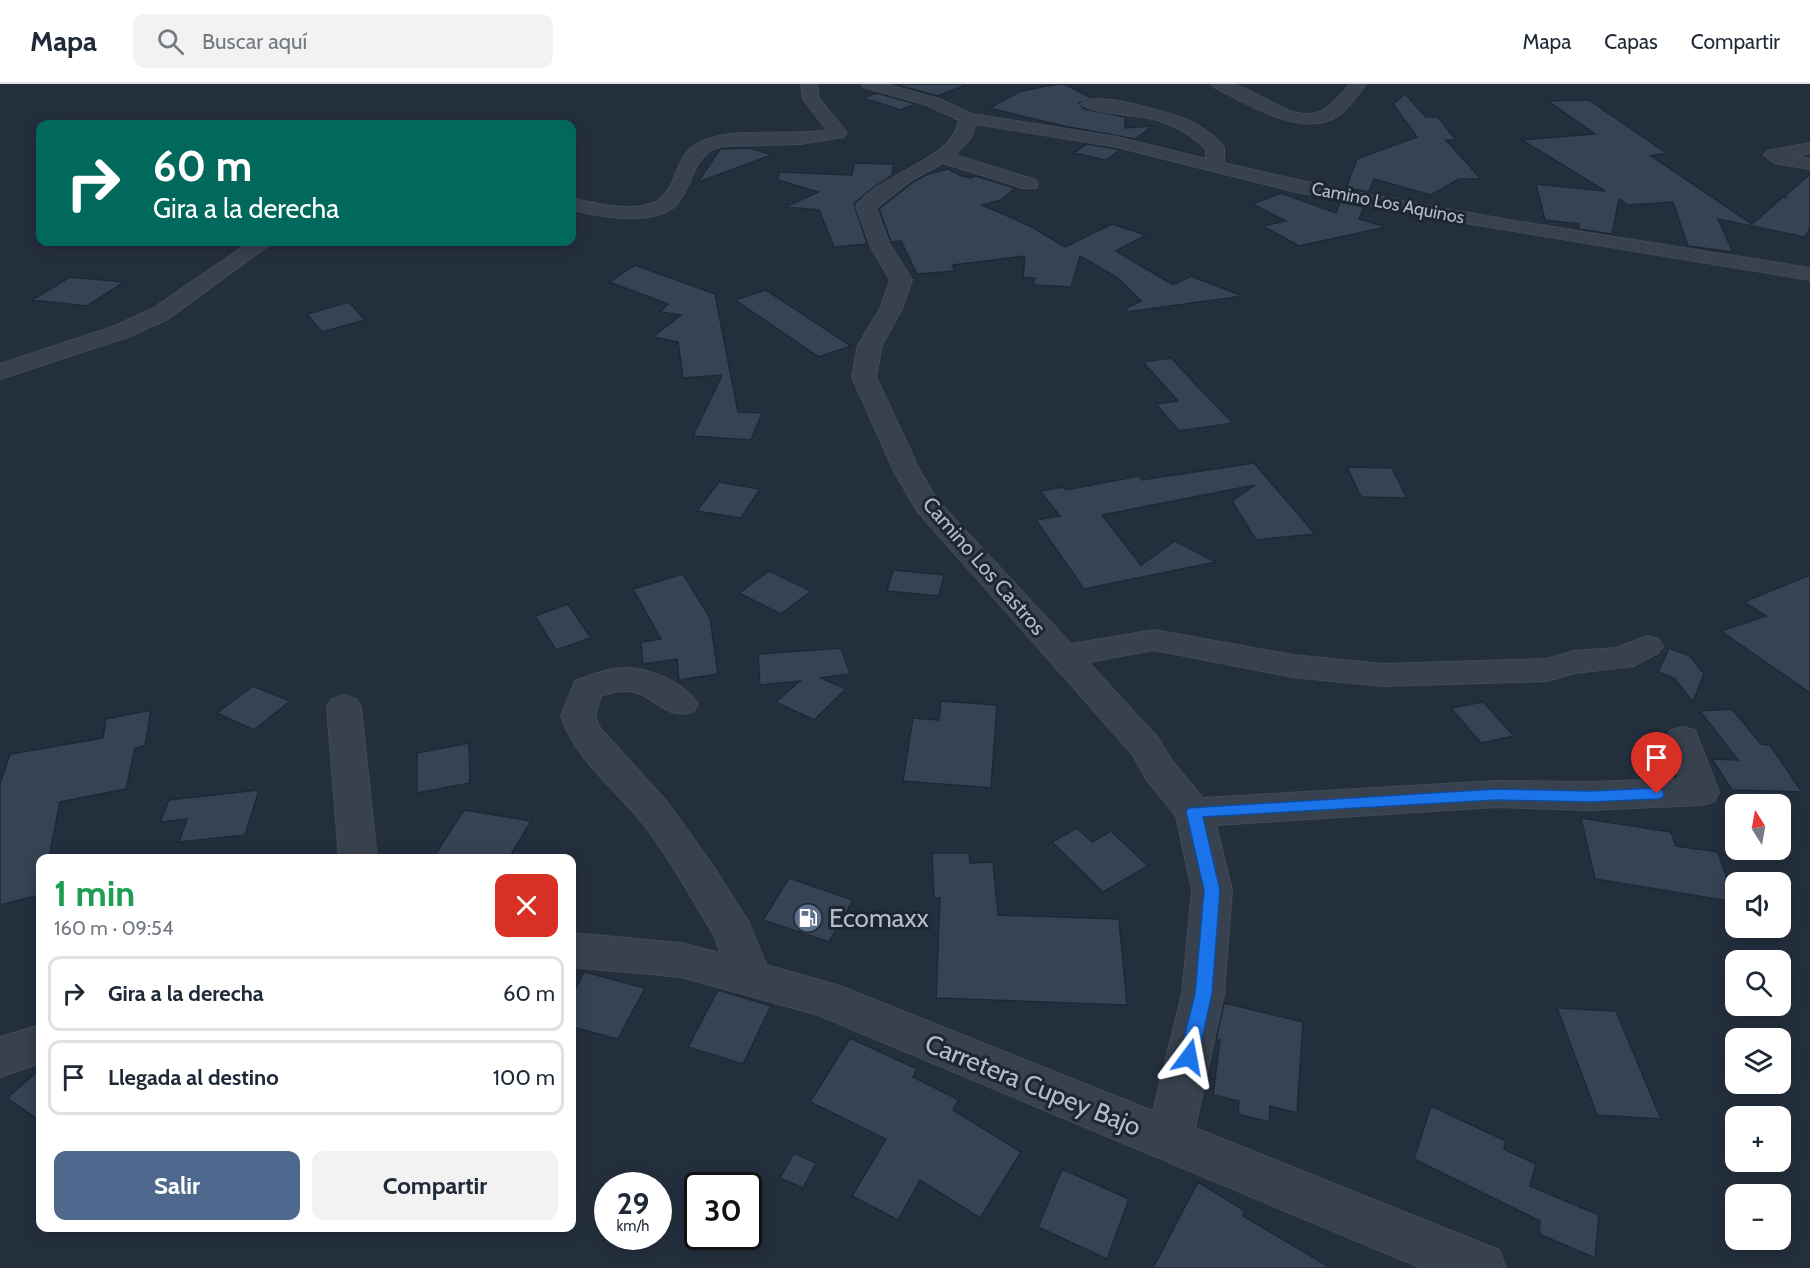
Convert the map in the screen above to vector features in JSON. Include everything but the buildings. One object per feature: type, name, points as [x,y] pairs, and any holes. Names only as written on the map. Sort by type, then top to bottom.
[{"type":"street","points":[[576,204],[601,211],[655,210],[669,201],[690,157],[715,142],[767,138],[820,138],[838,133],[811,99],[809,84]]},
{"type":"street","points":[[1220,84],[1288,116],[1305,119],[1325,116],[1358,84]]},
{"type":"street","points":[[868,85],[933,102],[968,118]]},
{"type":"street","points":[[1089,104],[1141,111],[1193,129],[1215,148],[1215,166]]},
{"type":"street","name":"Camino Los Castros","points":[[968,118],[968,128],[963,137],[943,157],[910,173],[866,206],[874,234],[890,266],[901,280],[891,309],[870,345],[864,377],[907,471],[927,505],[1146,747],[1159,770],[1194,812],[1212,890],[1203,994],[1169,1141]]},
{"type":"street","name":"Camino Los Aquinos","points":[[968,118],[1117,141],[1292,185],[1453,215],[1810,274]]},
{"type":"street","points":[[1810,148],[1773,155],[1780,159],[1810,164]]},
{"type":"street","points":[[943,157],[1029,184]]},
{"type":"street","points":[[0,372],[120,332],[160,314],[257,246]]},
{"type":"street","points":[[1064,656],[1154,639],[1293,666],[1383,675],[1547,670],[1574,662],[1622,658],[1647,646]]},
{"type":"street","points":[[681,704],[657,686],[638,678],[608,680],[587,689],[578,716],[584,733],[617,773],[654,812],[697,874],[734,933],[750,979]]},
{"type":"street","points":[[344,706],[358,854]]},
{"type":"street","points":[[1194,812],[1496,794],[1590,796],[1701,792],[1683,739]]},
{"type":"street","name":"Carretera Cupey Bajo","points":[[576,950],[681,960],[825,999],[1481,1268]]},
{"type":"street","points":[[0,1057],[36,1045]]},
{"type":"place","name":"Ecomaxx","points":[[808,918]]},
{"type":"route","points":[[1189,1057],[1203,994],[1212,890],[1194,812],[1496,794],[1590,796],[1657,794]]}]
